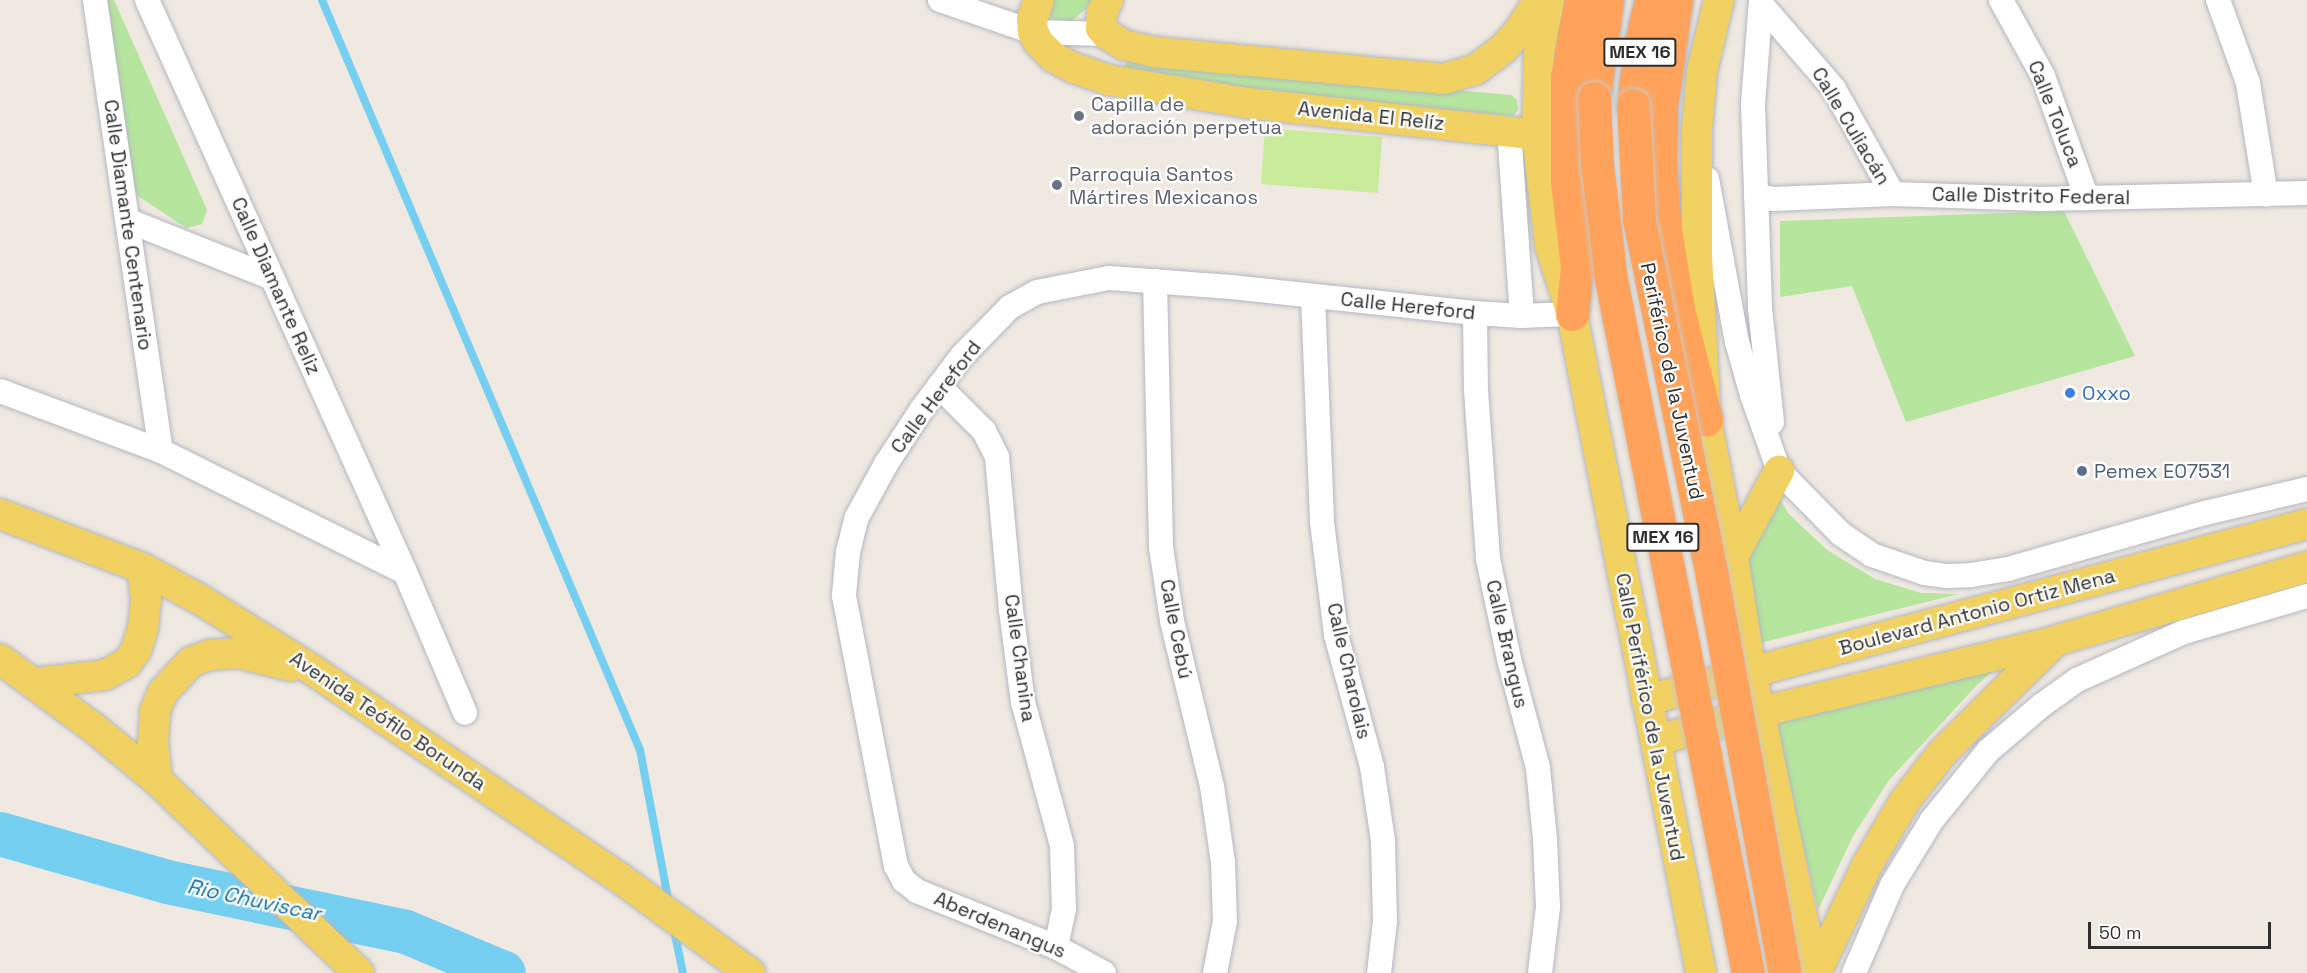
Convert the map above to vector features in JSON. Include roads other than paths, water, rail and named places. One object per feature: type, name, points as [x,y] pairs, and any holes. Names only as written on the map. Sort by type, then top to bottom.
[{"type":"highway","points":[[1572,314],[1577,267],[1567,182],[1567,77],[1581,0]]},
{"type":"highway","name":"Periférico de la Juventud","points":[[1607,0],[1594,98],[1597,164],[1611,279],[1748,973]]},
{"type":"highway","name":"Periférico de la Juventud","points":[[1651,0],[1641,42],[1633,105],[1639,220],[1712,577],[1785,973]]},
{"type":"highway","points":[[1676,0],[1661,107],[1660,161],[1664,222],[1678,309],[1706,419]]},
{"type":"main road","points":[[1033,32],[1032,19],[1039,0]]},
{"type":"main road","points":[[1108,0],[1100,22],[1106,34],[1124,45],[1154,52],[1443,79],[1475,70],[1503,49],[1519,31],[1539,0]]},
{"type":"main road","name":"Calle Periférico de la Juventud","points":[[1549,0],[1523,133],[1550,245],[1572,314],[1701,973]]},
{"type":"main road","points":[[1719,0],[1702,71],[1697,129],[1696,255],[1706,419],[1733,557],[1751,672],[1815,973]]},
{"type":"main road","name":"Avenida El Relíz","points":[[1033,32],[1039,43],[1053,57],[1074,68],[1109,80],[1248,103],[1523,133]]},
{"type":"main road","points":[[1733,557],[1779,471]]},
{"type":"main road","name":"Avenida Teófilo Borunda","points":[[0,514],[142,568],[201,600],[314,671],[617,876],[750,973]]},
{"type":"main road","name":"Boulevard Antonio Ortiz Mena","points":[[1647,700],[2307,524]]},
{"type":"main road","points":[[1657,740],[1760,712],[2055,641],[2307,567]]},
{"type":"main road","points":[[34,683],[105,675],[127,663],[136,650],[143,628],[146,600],[142,568]]},
{"type":"main road","points":[[1815,973],[1863,873],[1904,802],[1943,752],[2004,689],[2055,641]]},
{"type":"main road","points":[[157,780],[153,741],[156,711],[164,692],[191,662],[209,655],[238,653],[314,671]]},
{"type":"main road","points":[[0,659],[157,780],[359,973]]},
{"type":"street","name":"Calle Diamante Centenario","points":[[95,0],[129,221],[160,451]]},
{"type":"street","name":"Calle Diamante Reliz","points":[[147,0],[405,572],[465,713]]},
{"type":"street","points":[[940,0],[1033,32],[1106,34]]},
{"type":"street","name":"Calle Toluca","points":[[2001,0],[2043,76],[2087,198]]},
{"type":"street","points":[[2218,0],[2248,83],[2266,195]]},
{"type":"street","points":[[1761,2],[1753,105],[1756,196],[1764,362],[1779,471]]},
{"type":"street","name":"Calle Culiacán","points":[[1761,2],[1834,89],[1893,194]]},
{"type":"street","points":[[1697,129],[1737,342],[1752,396],[1779,471]]},
{"type":"street","points":[[1522,316],[1523,133]]},
{"type":"street","name":"Calle Distrito Federal","points":[[1756,196],[1774,199],[1893,194],[2087,198],[2307,193]]},
{"type":"street","points":[[129,221],[272,278]]},
{"type":"street","name":"Calle Hereford","points":[[899,874],[844,595],[847,563],[857,517],[866,498],[939,386],[997,319],[1010,308],[1037,292],[1109,278],[1474,313],[1522,316],[1572,314]]},
{"type":"street","name":"Calle Cebú","points":[[1155,281],[1161,547],[1172,621],[1212,786],[1223,862],[1225,921],[1215,973]]},
{"type":"street","name":"Calle Charolais","points":[[1312,296],[1322,522],[1336,635],[1372,767],[1383,841],[1386,921],[1379,973]]},
{"type":"street","name":"Calle Brangus","points":[[1474,313],[1476,390],[1488,559],[1509,659],[1538,768],[1545,839],[1548,907],[1540,973]]},
{"type":"street","name":"Calle Chanina","points":[[939,386],[984,431],[997,457],[1023,702],[1062,846],[1064,909],[1056,947]]},
{"type":"street","points":[[0,391],[160,451],[405,572]]},
{"type":"street","name":"Boulevard Antonio Ortiz Mena","points":[[1779,471],[1841,534],[1872,555],[1916,570],[1947,576],[2008,569],[2205,513],[2307,489]]},
{"type":"street","points":[[1854,973],[1892,885],[1932,820],[1988,750],[2042,705],[2078,680],[2165,640],[2220,620],[2307,596]]},
{"type":"street","name":"Aberdenangus","points":[[899,874],[916,891],[1056,947],[1104,973]]},
{"type":"waterway","points":[[322,0],[640,750],[669,903]]},
{"type":"waterway","name":"Rio Chuviscar","points":[[0,834],[167,882],[406,932],[504,973]]},
{"type":"waterway","points":[[674,930],[683,973]]},
{"type":"place","name":"Capilla de adoración perpetua","points":[[1079,116]]},
{"type":"place","name":"Parroquia Santos Mártires Mexicanos","points":[[1057,185]]},
{"type":"place","name":"Oxxo","points":[[2070,393]]},
{"type":"place","name":"Pemex E07531","points":[[2082,471]]}]
